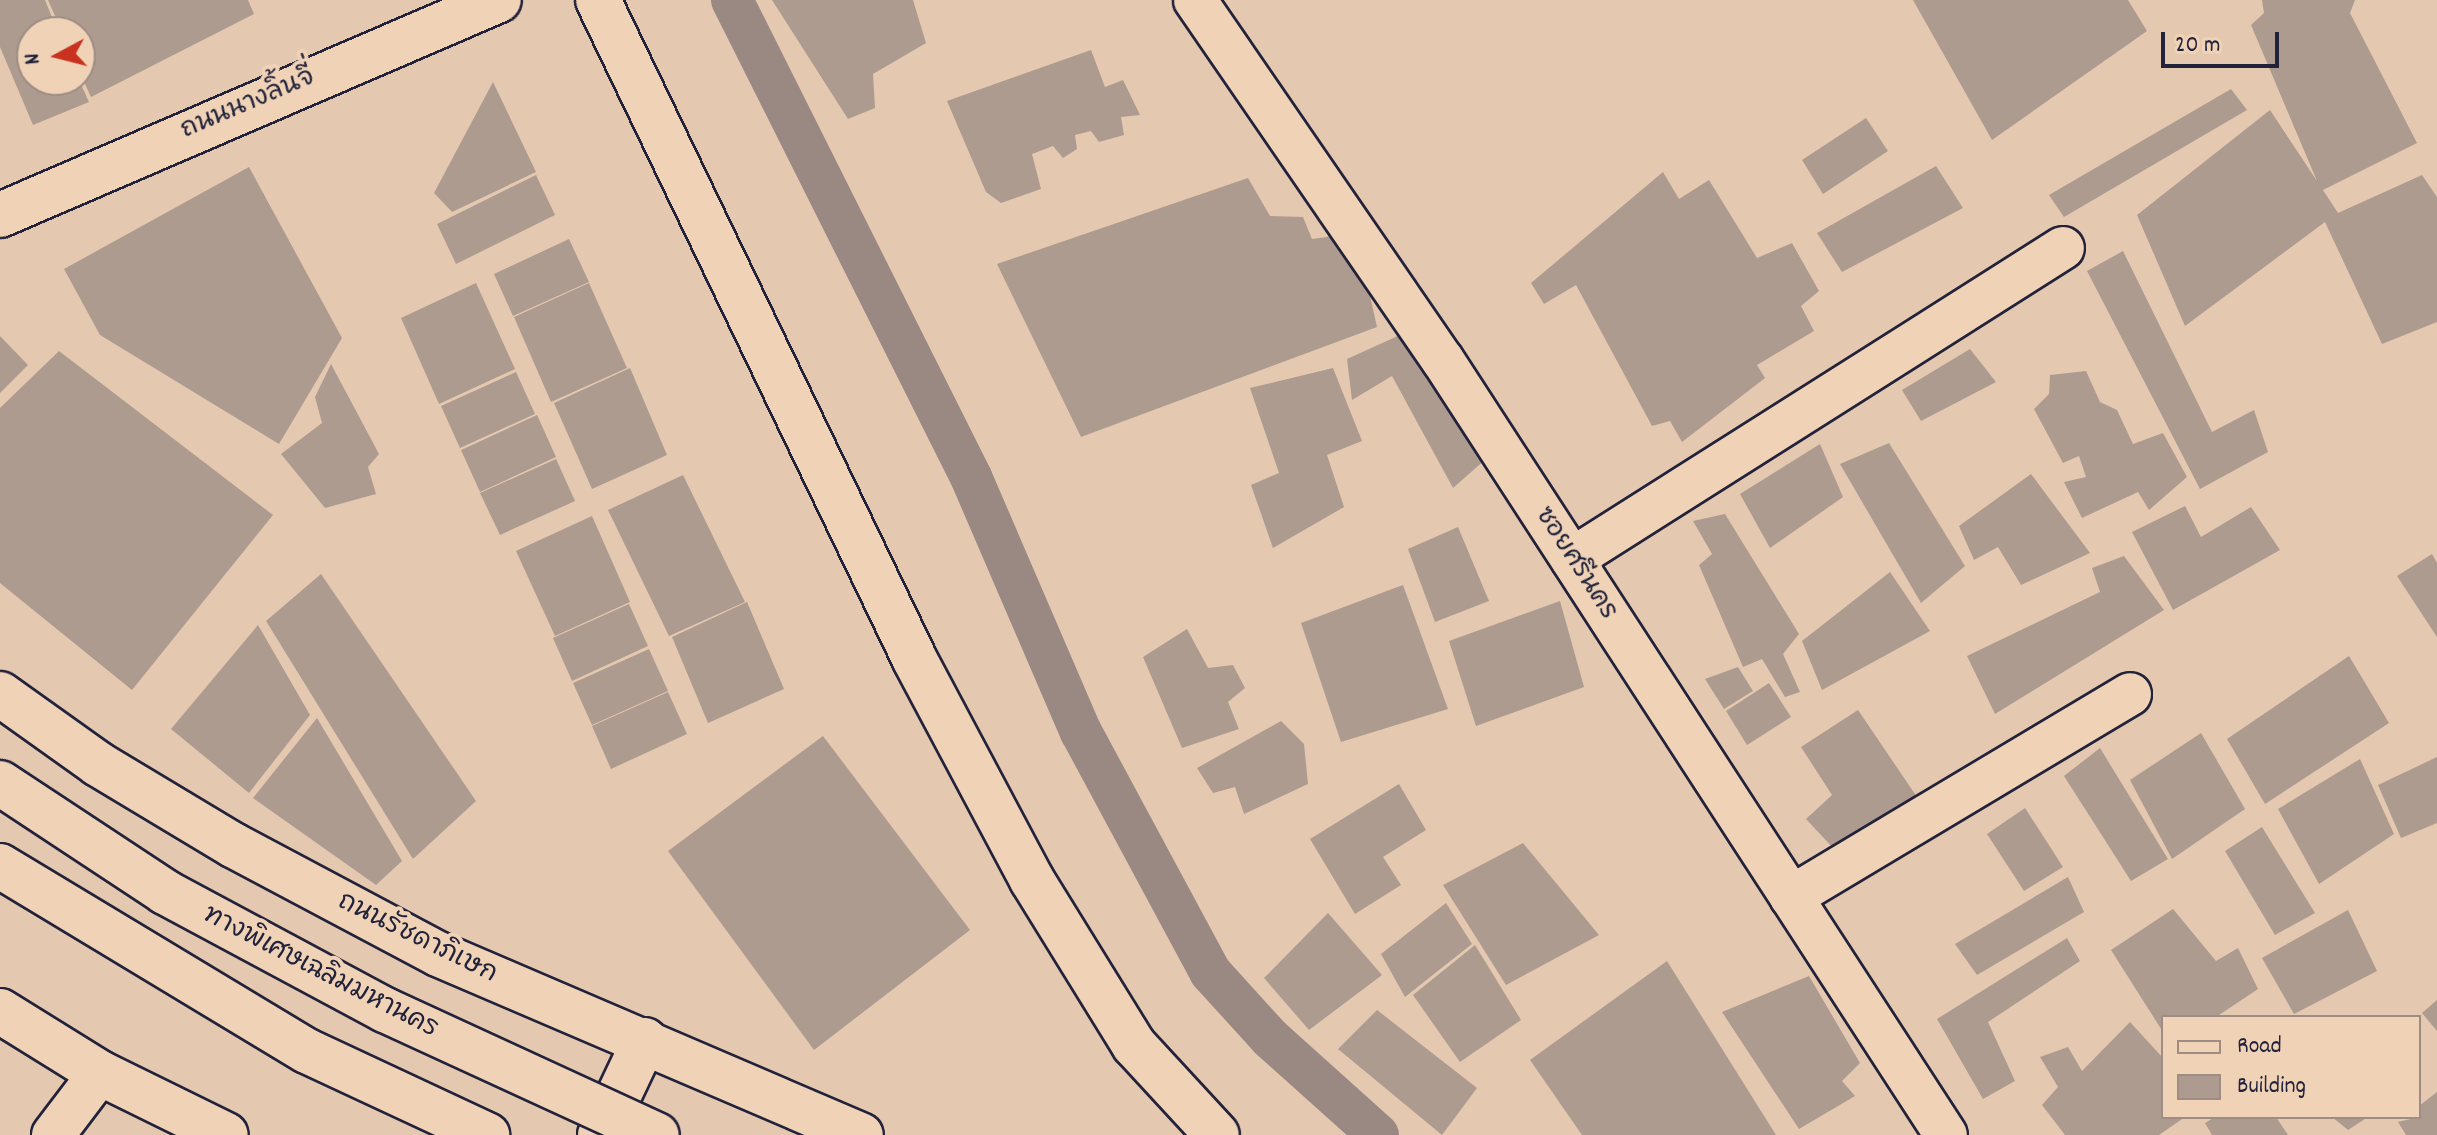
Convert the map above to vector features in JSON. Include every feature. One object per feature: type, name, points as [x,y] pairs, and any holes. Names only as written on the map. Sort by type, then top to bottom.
[{"type":"main road","name":"ถนนนางลิ้นจี่","points":[[0,215],[499,0]]},
{"type":"main road","points":[[598,0],[915,660],[1032,880],[1134,1045],[1217,1135]]},
{"type":"main road","name":"ถนนรัชดาภิเษก","points":[[0,694],[98,764],[233,845],[438,954],[861,1135]]},
{"type":"main road","name":"ทางพิเศษเฉลิมมหานคร","points":[[0,783],[165,892],[261,944],[385,1010],[657,1135]]},
{"type":"main road","points":[[0,866],[307,1051],[487,1135]]},
{"type":"main road","points":[[0,1011],[100,1073],[226,1135]]},
{"type":"main road","points":[[600,1135],[645,1040]]},
{"type":"street","name":"ซอยศรีนคร","points":[[1195,0],[1412,314],[1946,1135]]},
{"type":"street","points":[[1572,559],[2063,248]]},
{"type":"street","points":[[1791,897],[2130,694]]},
{"type":"street","points":[[56,1132],[100,1073]]},
{"type":"building","points":[[0,0],[45,0],[52,16],[16,16],[16,85],[0,47]]},
{"type":"building","points":[[48,0],[248,0],[254,14],[96,94],[96,16],[55,16]]},
{"type":"building","points":[[772,0],[913,0],[926,43],[873,74],[875,108],[848,119]]},
{"type":"building","points":[[1913,0],[2128,0],[2147,31],[1992,140]]},
{"type":"building","points":[[2262,0],[2355,0],[2350,13],[2417,143],[2323,190],[2338,213],[2422,175],[2437,197],[2437,322],[2382,344],[2325,222],[2185,326],[2137,215],[2270,110],[2317,181],[2251,25],[2264,13]]},
{"type":"building","points":[[1091,50],[1105,87],[1123,80],[1140,115],[1121,117],[1124,135],[1099,142],[1091,131],[1075,135],[1077,149],[1063,158],[1053,146],[1032,154],[1041,189],[1001,203],[986,192],[947,101]]},
{"type":"building","points":[[493,82],[536,172],[452,212],[434,193]]},
{"type":"building","points":[[2231,89],[2247,110],[2064,217],[2049,195]]},
{"type":"building","points":[[21,96],[86,96],[89,102],[33,125]]},
{"type":"building","points":[[1866,118],[1888,151],[1823,194],[1802,160]]},
{"type":"building","points":[[1936,166],[1963,208],[1842,272],[1817,233]]},
{"type":"building","points":[[249,167],[342,338],[279,444],[100,335],[64,269]]},
{"type":"building","points":[[1663,172],[1679,199],[1709,180],[1757,258],[1792,243],[1819,291],[1801,306],[1814,331],[1757,365],[1765,378],[1682,442],[1670,421],[1652,426],[1576,285],[1544,304],[1531,283]]},
{"type":"building","points":[[536,175],[555,215],[456,264],[437,224]]},
{"type":"building","points":[[1248,178],[1270,216],[1303,217],[1312,239],[1356,233],[1377,327],[1081,437],[997,264]]},
{"type":"building","points":[[569,239],[589,282],[513,316],[494,274]]},
{"type":"building","points":[[2123,251],[2212,432],[2254,410],[2268,452],[2200,489],[2087,271]]},
{"type":"building","points":[[476,283],[515,369],[439,404],[401,318]]},
{"type":"building","points":[[589,283],[627,368],[551,402],[514,317]]},
{"type":"building","points":[[1400,335],[1487,458],[1453,488],[1392,376],[1352,400],[1347,359]]},
{"type":"building","points":[[0,336],[28,365],[0,393]]},
{"type":"building","points":[[1970,349],[1996,382],[1921,421],[1902,390]]},
{"type":"building","points":[[59,351],[273,515],[132,690],[0,583],[0,408]]},
{"type":"building","points":[[331,364],[379,454],[368,467],[376,494],[325,508],[281,454],[322,423],[315,397]]},
{"type":"building","points":[[630,368],[667,455],[592,489],[554,403]]},
{"type":"building","points":[[1333,368],[1362,441],[1327,455],[1344,507],[1273,548],[1251,485],[1279,473],[1250,388]]},
{"type":"building","points":[[2086,371],[2100,402],[2117,410],[2133,444],[2163,433],[2187,477],[2149,510],[2138,492],[2082,518],[2064,482],[2086,477],[2079,456],[2063,463],[2034,409],[2049,394],[2050,375]]},
{"type":"building","points":[[516,372],[535,414],[460,448],[441,406]]},
{"type":"building","points":[[537,415],[556,457],[480,492],[461,450]]},
{"type":"building","points":[[1889,443],[1965,566],[1921,603],[1840,464]]},
{"type":"building","points":[[1820,444],[1843,497],[1770,548],[1740,494]]},
{"type":"building","points":[[556,459],[575,501],[500,535],[480,493]]},
{"type":"building","points":[[2031,474],[2090,553],[2021,585],[1998,547],[1974,560],[1959,526]]},
{"type":"building","points":[[683,475],[745,602],[669,636],[608,510]]},
{"type":"building","points":[[2185,506],[2201,537],[2251,507],[2280,550],[2173,610],[2132,532]]},
{"type":"building","points":[[1725,514],[1799,634],[1783,654],[1800,692],[1785,697],[1762,659],[1743,667],[1699,565],[1712,554],[1693,521]]},
{"type":"building","points":[[592,516],[630,602],[555,636],[516,551]]},
{"type":"building","points":[[1458,527],[1489,601],[1435,622],[1408,549]]},
{"type":"building","points":[[2432,554],[2437,563],[2437,637],[2397,576]]},
{"type":"building","points":[[2124,556],[2164,610],[1995,714],[1967,656],[2100,592],[2092,568]]},
{"type":"building","points":[[1890,572],[1930,631],[1822,690],[1802,641]]},
{"type":"building","points":[[321,574],[476,801],[413,859],[266,621]]},
{"type":"building","points":[[1403,585],[1448,709],[1341,742],[1301,623]]},
{"type":"building","points":[[1560,601],[1584,687],[1476,726],[1449,641]]},
{"type":"building","points":[[747,602],[784,689],[708,723],[672,637]]},
{"type":"building","points":[[629,604],[648,646],[572,681],[553,638]]},
{"type":"building","points":[[258,625],[310,715],[249,793],[171,729]]},
{"type":"building","points":[[1187,629],[1208,668],[1233,665],[1245,688],[1228,702],[1239,729],[1182,748],[1143,657]]},
{"type":"building","points":[[649,649],[668,691],[592,725],[573,683]]},
{"type":"building","points":[[2349,656],[2389,723],[2265,804],[2227,739]]},
{"type":"building","points":[[1738,667],[1753,691],[1724,709],[1705,679]]},
{"type":"building","points":[[1769,683],[1791,717],[1747,745],[1726,711]]},
{"type":"building","points":[[668,692],[687,734],[611,769],[592,726]]},
{"type":"building","points":[[1858,710],[1919,800],[1835,850],[1806,819],[1832,795],[1801,747]]},
{"type":"building","points":[[317,718],[402,861],[376,885],[253,798]]},
{"type":"building","points":[[1281,721],[1304,744],[1308,784],[1244,814],[1235,787],[1213,793],[1197,768]]},
{"type":"building","points":[[2201,733],[2245,809],[2172,859],[2130,780]]},
{"type":"building","points":[[823,736],[970,930],[814,1050],[668,851]]},
{"type":"building","points":[[2100,748],[2168,859],[2131,881],[2064,776]]},
{"type":"building","points":[[2437,757],[2437,823],[2401,838],[2378,785]]},
{"type":"building","points":[[2360,759],[2394,834],[2319,884],[2278,809]]},
{"type":"building","points":[[1399,784],[1426,830],[1383,857],[1401,885],[1355,914],[1310,839]]},
{"type":"building","points":[[2025,808],[2063,867],[2024,891],[1987,834]]},
{"type":"building","points":[[2262,827],[2315,913],[2275,935],[2225,851]]},
{"type":"building","points":[[1523,843],[1599,935],[1506,985],[1443,885]]},
{"type":"building","points":[[2068,877],[2084,912],[1977,975],[1955,944]]},
{"type":"building","points":[[1446,903],[1472,944],[1405,997],[1381,954]]},
{"type":"building","points":[[2173,909],[2216,961],[2238,948],[2258,989],[2219,1015],[2161,1015],[2161,1029],[2111,950]]},
{"type":"building","points":[[2348,910],[2377,971],[2294,1014],[2262,958]]},
{"type":"building","points":[[1328,913],[1382,975],[1309,1030],[1264,978]]},
{"type":"building","points":[[2067,938],[2080,961],[1988,1022],[2015,1081],[1983,1099],[1937,1019]]},
{"type":"building","points":[[1475,945],[1521,1020],[1460,1062],[1413,995]]},
{"type":"building","points":[[1667,961],[1776,1135],[1582,1135],[1530,1060]]},
{"type":"building","points":[[1809,976],[1860,1063],[1842,1081],[1855,1096],[1799,1129],[1722,1012]]},
{"type":"building","points":[[2437,1000],[2437,1031],[2422,1013]]},
{"type":"building","points":[[1377,1010],[1477,1088],[1442,1135],[1338,1049]]},
{"type":"building","points":[[2130,1022],[2161,1056],[2161,1119],[2182,1119],[2159,1135],[2065,1135],[2042,1105],[2058,1087],[2040,1057],[2068,1047],[2082,1071]]},
{"type":"building","points":[[2437,1092],[2437,1135],[2406,1135],[2398,1122],[2421,1119],[2421,1104]]},
{"type":"building","points":[[2212,1119],[2277,1119],[2288,1135],[2212,1135],[2205,1123]]},
{"type":"building","points":[[2334,1119],[2365,1119],[2348,1130]]},
{"type":"waterway","points":[[732,0],[971,477],[1081,732],[1210,972],[1270,1038],[1378,1135]]}]
